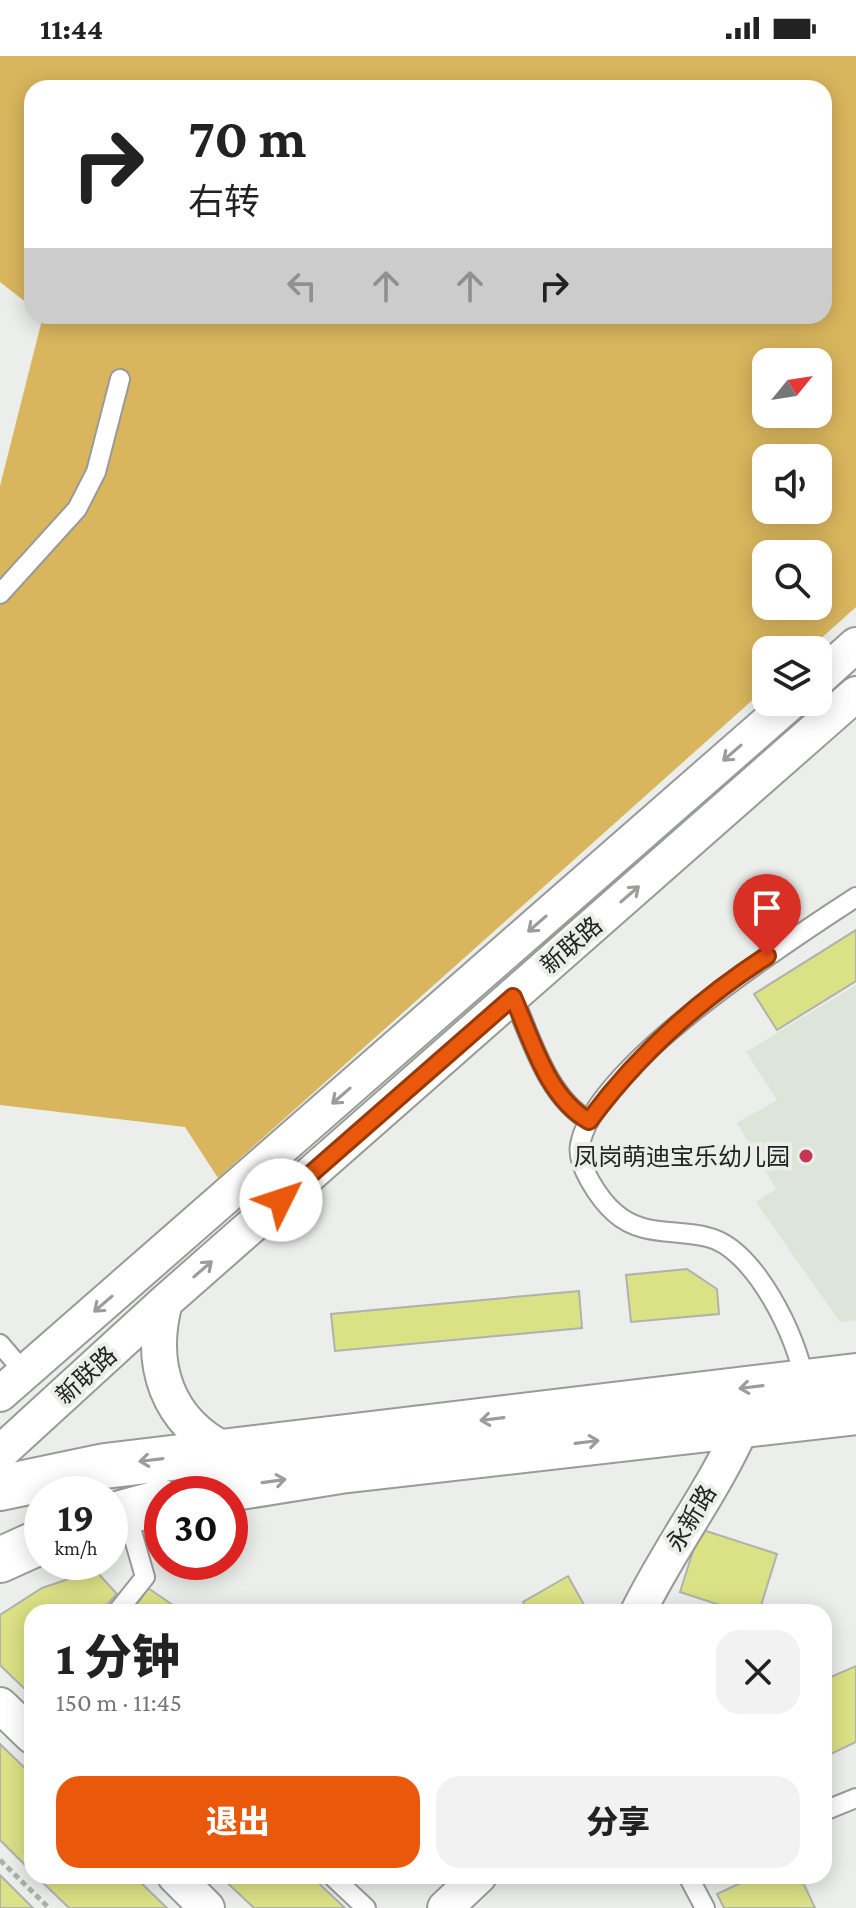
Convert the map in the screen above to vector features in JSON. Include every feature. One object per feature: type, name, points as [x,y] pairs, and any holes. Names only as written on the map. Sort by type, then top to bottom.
[{"type":"street","points":[[832,666],[856,645]]},
{"type":"street","name":"新联路","points":[[0,1453],[165,1302],[856,694]]},
{"type":"street","name":"新联路","points":[[12,1383],[775,716]]},
{"type":"street","points":[[165,1302],[157,1350],[166,1391],[190,1427],[227,1451]]},
{"type":"street","points":[[0,1488],[105,1466],[856,1376]]},
{"type":"street","points":[[248,1486],[340,1471],[856,1412]]},
{"type":"street","name":"永新路","points":[[642,1604],[729,1455],[743,1424]]},
{"type":"street","points":[[0,1560],[24,1549]]},
{"type":"street","points":[[0,1705],[24,1728]]},
{"type":"street","points":[[183,1884],[207,1908]]},
{"type":"street","points":[[445,1908],[470,1884]]},
{"type":"lane","points":[[0,594],[77,509],[96,472],[120,379]]},
{"type":"lane","points":[[804,1381],[800,1354],[776,1305],[735,1250],[709,1237],[643,1230],[615,1213],[584,1167],[579,1146],[589,1121],[612,1091],[659,1041],[744,971],[856,897]]},
{"type":"lane","points":[[513,997],[557,1094],[572,1111],[589,1121]]},
{"type":"lane","points":[[0,1344],[12,1383]]},
{"type":"lane","points":[[123,1604],[145,1577],[133,1510]]},
{"type":"lane","points":[[832,1808],[856,1798]]},
{"type":"lane","points":[[340,1884],[366,1908]]},
{"type":"lane","points":[[692,1884],[705,1908]]},
{"type":"path","points":[[0,1860],[24,1884]]},
{"type":"path","points":[[24,1884],[49,1908]]},
{"type":"shaded area","points":[[0,56],[856,56],[856,607],[824,636],[752,636],[752,701],[218,1178],[185,1127],[0,1105],[0,486],[41,324],[832,324],[832,80],[24,80],[24,301],[0,282]]},
{"type":"shaded area","name":"凤岗萌迪宝乐幼儿园","points":[[856,985],[856,1320],[840,1322],[756,1202],[776,1189],[737,1123],[777,1100],[746,1052]]},
{"type":"building","points":[[856,930],[856,981],[777,1030],[754,994]]},
{"type":"building","points":[[687,1269],[717,1289],[719,1314],[631,1322],[626,1275]]},
{"type":"building","points":[[579,1291],[582,1328],[335,1351],[331,1314]]},
{"type":"building","points":[[700,1529],[777,1554],[761,1604],[717,1604],[680,1592]]},
{"type":"building","points":[[568,1576],[584,1604],[524,1604]]},
{"type":"building","points":[[66,1580],[104,1580],[117,1594],[108,1604],[24,1604],[24,1688],[0,1665],[0,1615],[42,1588]]},
{"type":"building","points":[[148,1588],[171,1604],[137,1604]]},
{"type":"building","points":[[856,1666],[856,1742],[832,1754],[832,1676]]},
{"type":"building","points":[[0,1744],[24,1767],[24,1864],[0,1840]]},
{"type":"building","points":[[0,1875],[33,1908],[0,1908]]},
{"type":"building","points":[[44,1884],[142,1884],[167,1908],[69,1908]]},
{"type":"building","points":[[228,1884],[320,1884],[345,1908],[254,1908]]},
{"type":"building","points":[[738,1884],[804,1884],[815,1908],[724,1908],[717,1894]]},
{"type":"place","name":"凤岗萌迪宝乐幼儿园","points":[[806,1156]]},
{"type":"route","points":[[281,1200],[513,997],[557,1094],[572,1111],[589,1121],[612,1091],[659,1041],[744,971],[767,956]]}]
